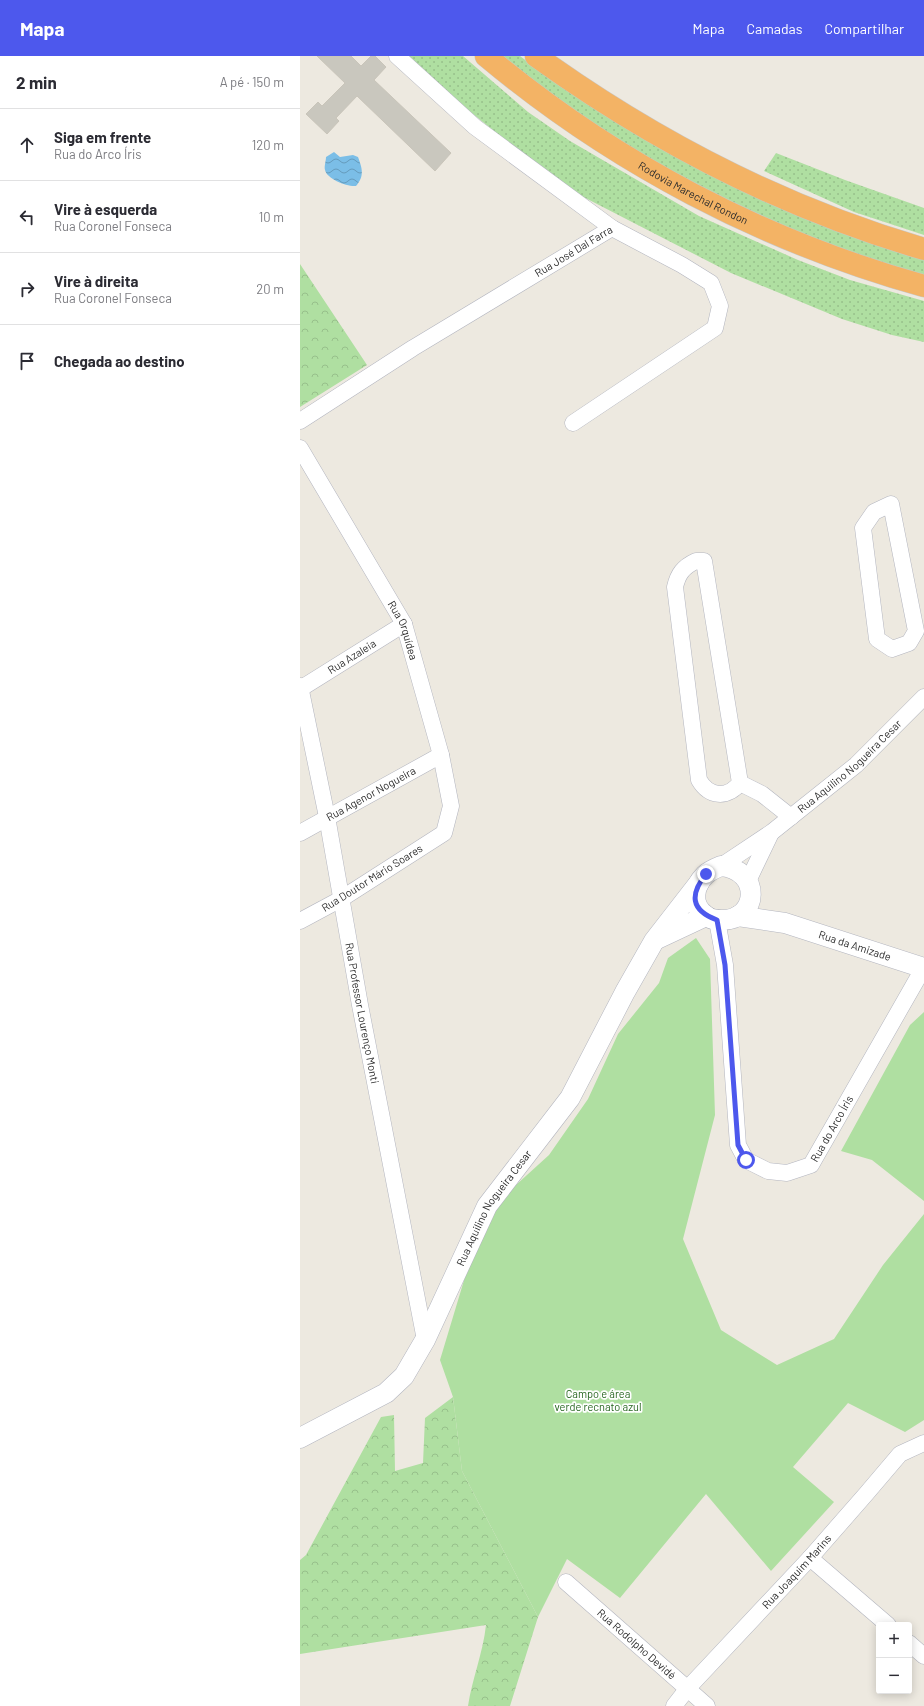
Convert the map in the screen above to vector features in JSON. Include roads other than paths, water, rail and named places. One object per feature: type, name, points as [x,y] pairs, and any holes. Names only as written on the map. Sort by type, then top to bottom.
[{"type":"highway","name":"Rodovia Marechal Rondon","points":[[486,56],[511,77],[581,129],[656,175],[743,219],[787,238],[860,266],[924,286]]},
{"type":"highway","points":[[536,56],[575,84],[638,124],[721,170],[838,221],[924,250]]},
{"type":"street","name":"Rua José Dal Farra","points":[[300,421],[413,348],[612,228],[475,127],[397,56]]},
{"type":"street","points":[[573,423],[715,328],[720,306],[711,283],[682,265],[612,228]]},
{"type":"street","name":"Rua Orquídea","points":[[300,448],[404,624],[441,755],[451,806],[444,833]]},
{"type":"street","points":[[891,504],[900,549],[920,630],[909,643],[892,649],[878,639],[863,528],[874,512],[891,504]]},
{"type":"street","points":[[704,560],[740,783],[729,793],[715,794],[708,791],[699,780],[675,587],[676,578],[681,571],[696,561],[704,560]]},
{"type":"street","name":"Rua Azaleia","points":[[300,688],[404,624]]},
{"type":"street","name":"Rua Professor Lourenço Monti","points":[[300,688],[327,817],[341,899],[425,1340]]},
{"type":"street","name":"Rua Aquilino Nogueira Cesar","points":[[721,866],[772,832],[856,766],[924,697]]},
{"type":"street","name":"Rua Agenor Nogueira","points":[[300,833],[441,755]]},
{"type":"street","points":[[740,783],[762,794],[791,817]]},
{"type":"street","name":"Rua Aquilino Nogueira Cesar","points":[[749,888],[772,832]]},
{"type":"street","name":"Rua Doutor Mário Soares","points":[[300,921],[341,899],[444,833]]},
{"type":"street","points":[[654,941],[711,918],[729,920],[738,916],[744,911],[749,902],[749,888],[740,871],[731,867],[721,866],[706,874],[699,883],[695,891],[696,902],[711,918]]},
{"type":"street","name":"Rua Aquilino Nogueira Cesar","points":[[300,1438],[386,1394],[404,1376],[425,1340],[487,1206],[570,1098],[625,992],[654,941],[699,883]]},
{"type":"street","name":"Rua da Amizade","points":[[749,888],[785,923]]},
{"type":"street","name":"Rua da Amizade","points":[[738,916],[785,923],[924,968]]},
{"type":"street","name":"Rua do Arco Íris","points":[[711,918],[725,965],[738,1145],[746,1160],[768,1171],[787,1173],[811,1165],[924,968]]},
{"type":"street","name":"Rua Joaquim Marins","points":[[674,1706],[688,1688],[810,1558],[900,1454],[924,1443]]},
{"type":"street","points":[[810,1558],[885,1622]]},
{"type":"street","name":"Rua Rodolpho Devidé","points":[[566,1582],[688,1688],[706,1706]]},
{"type":"street","points":[[912,1646],[924,1656]]},
{"type":"water","points":[[334,152],[340,157],[353,155],[358,157],[362,175],[356,186],[338,182],[329,176],[325,170],[326,157]]},
{"type":"park label","name":"Campo e área verde recnato azul","points":[[598,1400]]}]
